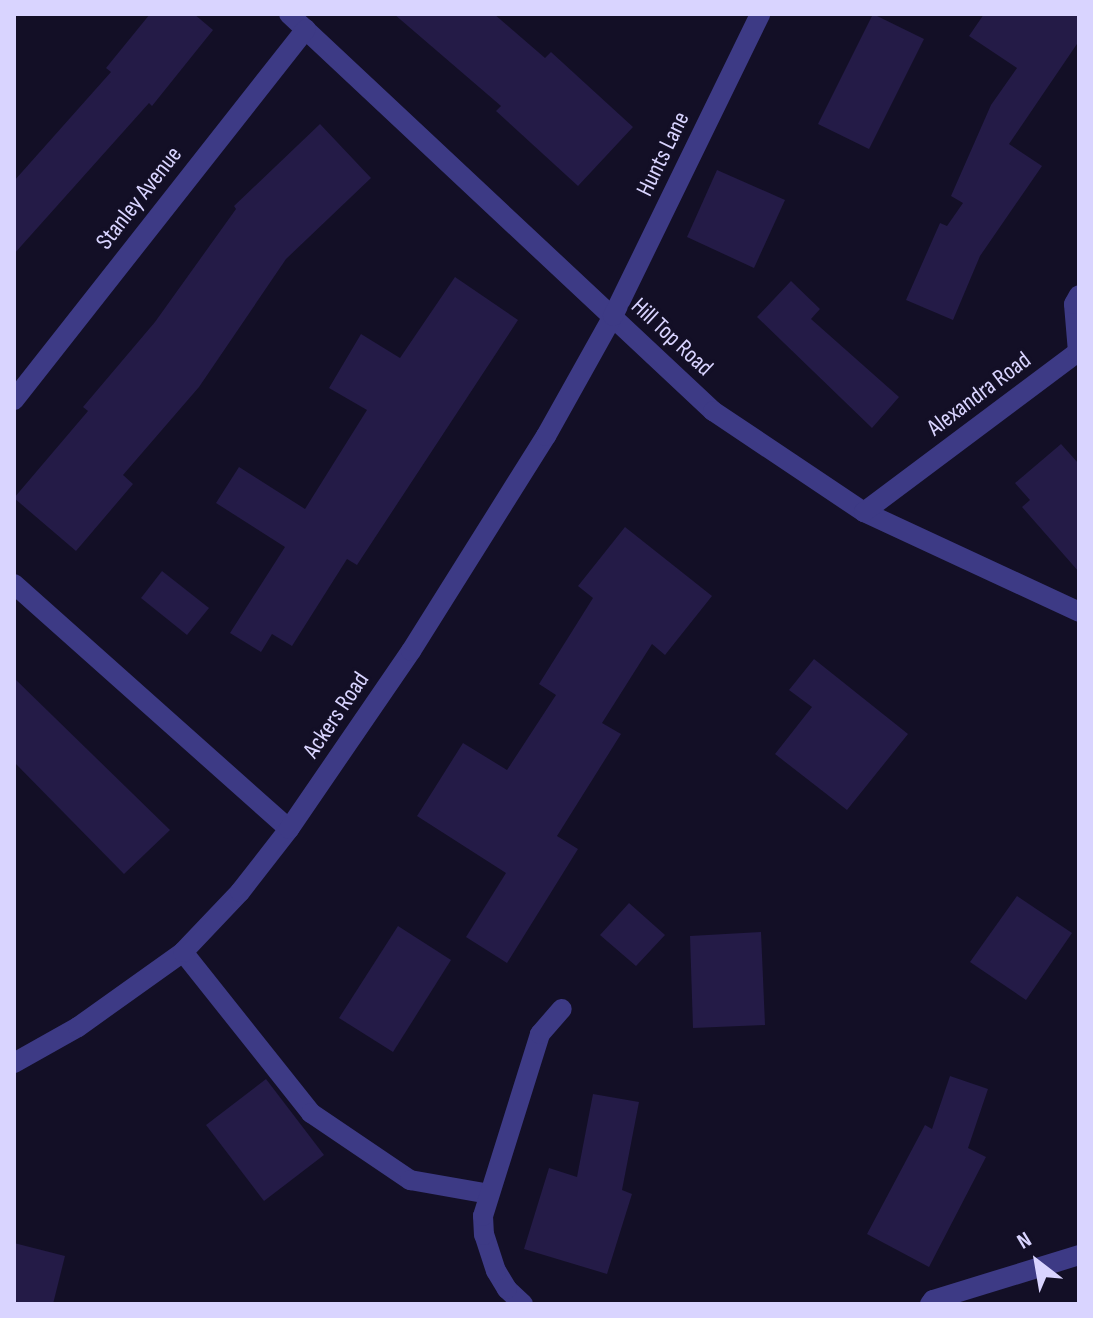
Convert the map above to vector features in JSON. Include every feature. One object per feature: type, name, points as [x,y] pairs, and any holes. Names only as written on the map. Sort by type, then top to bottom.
[{"type":"street","name":"Hill Top Road","points":[[289,14],[713,411],[864,512],[1079,612]]},
{"type":"street","name":"Hunts Lane","points":[[613,316],[760,14]]},
{"type":"street","name":"Stanley Avenue","points":[[14,400],[306,29]]},
{"type":"street","name":"Alexandra Road","points":[[864,512],[1079,352],[1074,304],[1079,295]]},
{"type":"street","name":"Ackers Road","points":[[14,1063],[78,1027],[183,952],[240,892],[289,829],[411,651],[546,436],[613,316]]},
{"type":"street","points":[[14,584],[289,829]]},
{"type":"street","points":[[183,952],[311,1113],[410,1180],[489,1194]]},
{"type":"street","points":[[523,1304],[507,1289],[489,1253],[483,1216],[540,1034],[562,1009]]},
{"type":"street","points":[[930,1304],[933,1300],[1079,1255]]},
{"type":"building","points":[[150,14],[194,14],[213,30],[152,106],[149,103],[14,254],[14,181],[111,72],[106,68]]},
{"type":"building","points":[[394,14],[494,14],[545,58],[551,52],[633,127],[578,186],[496,111],[501,106]]},
{"type":"building","points":[[873,14],[924,39],[869,149],[818,124]]},
{"type":"building","points":[[984,14],[1079,14],[1079,41],[1009,144],[1042,166],[980,256],[953,320],[906,300],[940,223],[947,226],[963,203],[951,196],[991,105],[1017,68],[969,36]]},
{"type":"building","points":[[320,124],[371,178],[286,259],[199,387],[123,475],[133,484],[76,551],[14,498],[88,411],[83,407],[155,322],[236,209],[234,206]]},
{"type":"building","points":[[717,170],[785,200],[754,268],[687,237]]},
{"type":"building","points":[[455,277],[518,320],[357,565],[347,559],[292,646],[272,634],[261,652],[230,633],[285,547],[216,503],[239,467],[305,509],[367,410],[329,388],[361,334],[400,358]]},
{"type":"building","points":[[791,281],[820,309],[811,319],[899,397],[872,428],[757,317]]},
{"type":"building","points":[[1061,444],[1079,464],[1079,572],[1022,507],[1030,500],[1015,483]]},
{"type":"building","points":[[625,527],[712,596],[665,655],[652,644],[602,723],[621,734],[557,836],[578,849],[507,963],[466,937],[506,873],[417,816],[463,743],[507,770],[556,695],[539,684],[593,598],[578,586]]},
{"type":"building","points":[[162,571],[209,608],[187,635],[141,598]]},
{"type":"building","points":[[814,659],[908,734],[847,810],[775,754],[812,707],[789,690]]},
{"type":"building","points":[[14,678],[170,830],[124,874],[14,762]]},
{"type":"building","points":[[1017,896],[1072,933],[1026,1000],[970,962]]},
{"type":"building","points":[[629,903],[665,935],[636,966],[600,935]]},
{"type":"building","points":[[398,926],[451,960],[393,1052],[339,1018]]},
{"type":"building","points":[[761,932],[765,1025],[693,1028],[690,936]]},
{"type":"building","points":[[950,1076],[988,1089],[968,1148],[986,1157],[929,1267],[867,1234],[925,1125],[932,1129]]},
{"type":"building","points":[[266,1079],[324,1155],[264,1201],[206,1125]]},
{"type":"building","points":[[593,1094],[639,1102],[622,1190],[632,1194],[607,1274],[524,1249],[549,1168],[577,1177]]},
{"type":"building","points":[[14,1243],[65,1256],[53,1304],[14,1304]]}]
